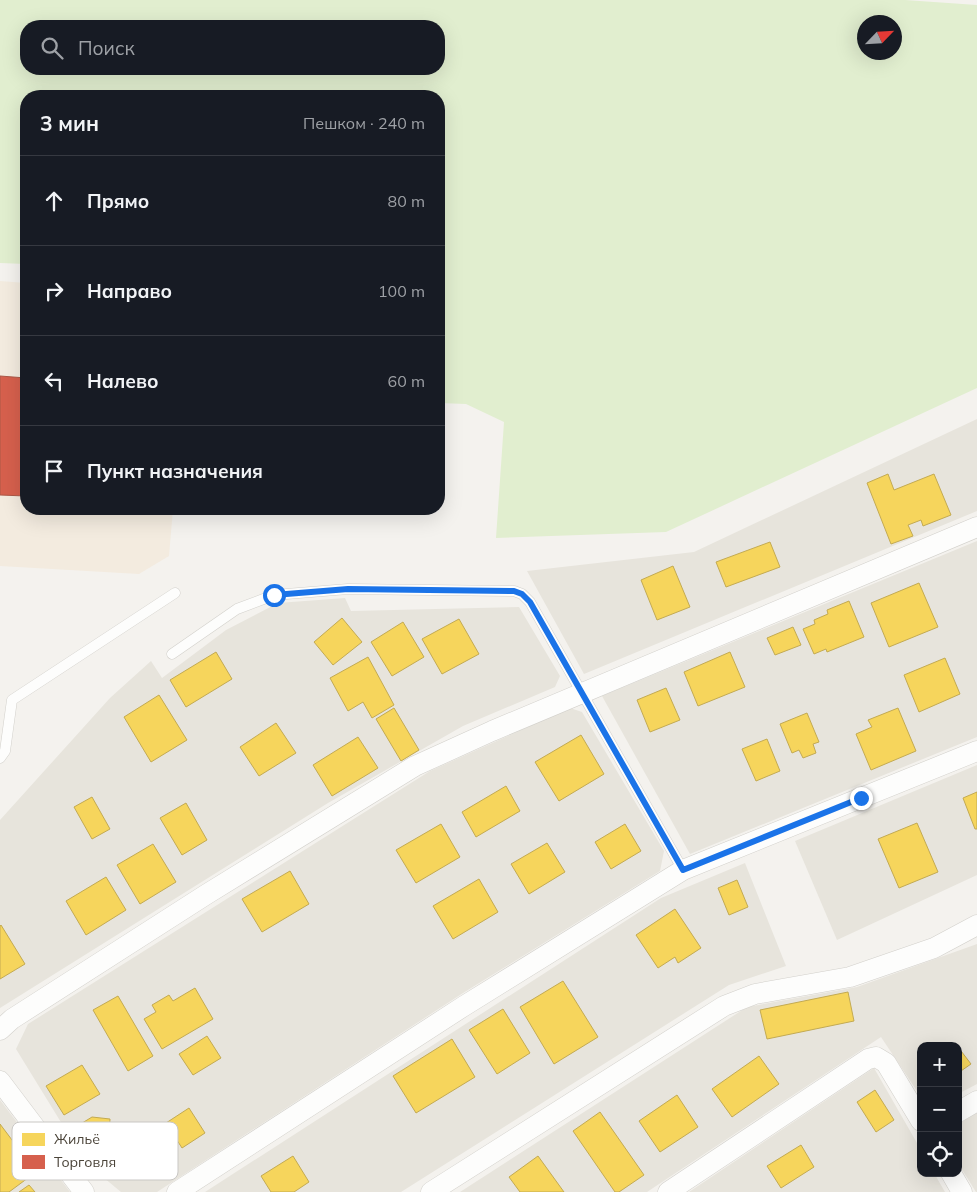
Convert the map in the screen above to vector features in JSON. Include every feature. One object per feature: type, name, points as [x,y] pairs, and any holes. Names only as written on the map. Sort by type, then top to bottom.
[{"type":"street","points":[[0,1030],[12,1019],[207,894],[416,766],[581,693],[977,527]]},
{"type":"street","points":[[177,1192],[464,1006],[683,870],[977,751]]},
{"type":"street","points":[[431,1192],[724,1006],[755,994],[850,977],[934,948],[977,925]]},
{"type":"street","points":[[668,1192],[868,1059],[876,1057],[886,1063],[917,1114]]},
{"type":"street","points":[[0,1081],[31,1122]]},
{"type":"street","points":[[962,1110],[977,1101]]},
{"type":"street","points":[[953,1177],[962,1192]]},
{"type":"street","points":[[75,1180],[84,1192]]},
{"type":"lane","points":[[172,654],[237,609],[274,595],[348,589],[514,591],[522,594],[530,602],[683,870]]},
{"type":"lane","points":[[0,758],[4,751],[12,700],[175,593]]},
{"type":"shaded area","points":[[0,281],[20,283],[20,515],[172,515],[169,556],[139,574],[0,566]]},
{"type":"shaded area","points":[[977,419],[977,511],[584,674],[527,571],[694,552]]},
{"type":"shaded area","points":[[977,541],[977,737],[690,854],[602,696]]},
{"type":"shaded area","points":[[345,598],[351,611],[519,607],[560,676],[555,687],[463,726],[328,803],[0,1008],[0,820],[110,698],[151,661],[162,678],[226,630],[278,603]]},
{"type":"shaded area","points":[[570,708],[582,712],[664,851],[660,871],[463,993],[178,1178],[178,1122],[61,1122],[16,1049],[28,1024],[430,771]]},
{"type":"shaded area","points":[[977,765],[977,875],[837,940],[795,841]]},
{"type":"shaded area","points":[[745,863],[786,966],[729,985],[401,1192],[205,1192],[661,898]]},
{"type":"shaded area","points":[[977,944],[977,1084],[962,1092],[962,1042],[917,1042],[917,1091],[881,1037],[647,1192],[460,1192],[747,1007],[857,987]]},
{"type":"shaded area","points":[[874,1068],[917,1143],[917,1177],[936,1177],[945,1192],[689,1192]]},
{"type":"shaded area","points":[[0,1100],[17,1122],[12,1122],[12,1180],[61,1180],[70,1192],[0,1192]]},
{"type":"shaded area","points":[[977,1113],[977,1192],[962,1169],[962,1122]]},
{"type":"shaded area","points":[[107,1180],[175,1180],[157,1192],[121,1192]]},
{"type":"green space","points":[[0,0],[905,0],[977,5],[977,388],[666,532],[496,538],[504,422],[466,404],[445,403],[445,90],[20,90],[20,264],[0,263]]},
{"type":"building: Жильё","points":[[888,474],[894,490],[934,474],[951,515],[923,526],[921,520],[908,525],[913,536],[891,544],[867,483]]},
{"type":"building: Жильё","points":[[770,542],[780,567],[726,587],[716,562]]},
{"type":"building: Жильё","points":[[673,566],[690,607],[657,620],[641,580]]},
{"type":"building: Жильё","points":[[919,583],[938,627],[889,647],[871,603]]},
{"type":"building: Жильё","points":[[849,601],[864,637],[827,652],[826,649],[814,654],[803,629],[815,624],[814,620],[828,614],[827,610]]},
{"type":"building: Жильё","points":[[342,618],[362,642],[333,665],[314,642]]},
{"type":"building: Жильё","points":[[459,619],[479,654],[442,674],[422,639]]},
{"type":"building: Жильё","points":[[403,622],[424,657],[392,676],[371,642]]},
{"type":"building: Жильё","points":[[793,627],[801,645],[775,655],[767,638]]},
{"type":"building: Жильё","points":[[216,652],[232,679],[186,707],[170,680]]},
{"type":"building: Жильё","points":[[730,652],[745,687],[698,706],[684,672]]},
{"type":"building: Жильё","points":[[368,657],[394,705],[372,718],[363,702],[348,711],[330,678]]},
{"type":"building: Жильё","points":[[945,658],[960,694],[919,712],[904,675]]},
{"type":"building: Жильё","points":[[666,688],[680,720],[650,732],[637,700]]},
{"type":"building: Жильё","points":[[159,695],[187,740],[151,762],[124,717]]},
{"type":"building: Жильё","points":[[394,708],[419,750],[401,761],[376,719]]},
{"type":"building: Жильё","points":[[898,708],[916,751],[871,770],[856,734],[872,727],[868,720]]},
{"type":"building: Жильё","points":[[807,713],[819,742],[813,744],[816,753],[803,758],[799,750],[792,753],[780,724]]},
{"type":"building: Жильё","points":[[276,723],[296,753],[259,776],[240,747]]},
{"type":"building: Жильё","points":[[581,735],[604,774],[559,801],[535,762]]},
{"type":"building: Жильё","points":[[358,737],[378,768],[332,796],[313,765]]},
{"type":"building: Жильё","points":[[767,739],[780,771],[756,781],[742,749]]},
{"type":"building: Жильё","points":[[506,786],[520,811],[476,837],[462,812]]},
{"type":"building: Жильё","points":[[977,792],[977,829],[975,829],[963,798]]},
{"type":"building: Жильё","points":[[92,797],[110,829],[92,839],[74,807]]},
{"type":"building: Жильё","points":[[186,803],[207,840],[182,855],[160,818]]},
{"type":"building: Жильё","points":[[917,823],[938,872],[899,888],[878,839]]},
{"type":"building: Жильё","points":[[441,824],[460,857],[416,883],[396,850]]},
{"type":"building: Жильё","points":[[625,824],[641,851],[611,869],[595,842]]},
{"type":"building: Жильё","points":[[547,843],[565,872],[529,894],[511,864]]},
{"type":"building: Жильё","points":[[153,844],[176,882],[140,904],[117,865]]},
{"type":"building: Жильё","points":[[290,871],[309,904],[262,932],[242,899]]},
{"type":"building: Жильё","points":[[106,877],[126,910],[86,935],[66,901]]},
{"type":"building: Жильё","points":[[479,879],[498,912],[453,939],[433,906]]},
{"type":"building: Жильё","points":[[737,880],[748,907],[729,915],[718,888]]},
{"type":"building: Жильё","points":[[675,909],[701,948],[678,963],[675,957],[658,968],[636,935]]},
{"type":"building: Жильё","points":[[0,926],[25,964],[0,979]]},
{"type":"building: Жильё","points":[[563,981],[598,1037],[554,1064],[520,1007]]},
{"type":"building: Жильё","points":[[195,988],[213,1019],[162,1049],[144,1019],[156,1012],[152,1005],[169,995],[173,1001]]},
{"type":"building: Жильё","points":[[848,992],[854,1021],[767,1039],[760,1010]]},
{"type":"building: Жильё","points":[[118,996],[153,1056],[128,1071],[93,1010]]},
{"type":"building: Жильё","points":[[503,1009],[530,1053],[497,1074],[469,1030]]},
{"type":"building: Жильё","points":[[207,1036],[221,1058],[193,1075],[179,1054]]},
{"type":"building: Жильё","points":[[452,1039],[475,1077],[416,1113],[393,1076]]},
{"type":"building: Жильё","points":[[962,1052],[971,1064],[962,1070]]},
{"type":"building: Жильё","points":[[759,1056],[779,1084],[732,1117],[712,1089]]},
{"type":"building: Жильё","points":[[82,1065],[100,1094],[64,1115],[46,1086]]},
{"type":"building: Жильё","points":[[875,1090],[894,1120],[876,1132],[857,1102]]},
{"type":"building: Жильё","points":[[677,1095],[698,1127],[660,1152],[639,1121]]},
{"type":"building: Жильё","points":[[189,1108],[205,1133],[182,1148],[178,1142],[178,1122],[168,1122]]},
{"type":"building: Жильё","points":[[600,1112],[644,1175],[619,1192],[615,1192],[573,1131]]},
{"type":"building: Жильё","points":[[92,1117],[110,1119],[110,1122],[84,1122]]},
{"type":"building: Жильё","points":[[0,1124],[12,1140],[12,1180],[25,1180],[9,1192],[0,1192]]},
{"type":"building: Жильё","points":[[801,1145],[814,1167],[781,1188],[767,1166]]},
{"type":"building: Жильё","points":[[293,1156],[309,1182],[294,1192],[271,1192],[261,1176]]},
{"type":"building: Жильё","points":[[538,1156],[564,1192],[520,1192],[509,1177]]},
{"type":"building: Жильё","points":[[29,1185],[35,1192],[19,1192]]},
{"type":"building: Торговля","points":[[0,376],[20,378],[20,496],[0,495]]},
{"type":"route","points":[[274,595],[348,589],[514,591],[522,594],[530,602],[683,870],[861,798]]}]
